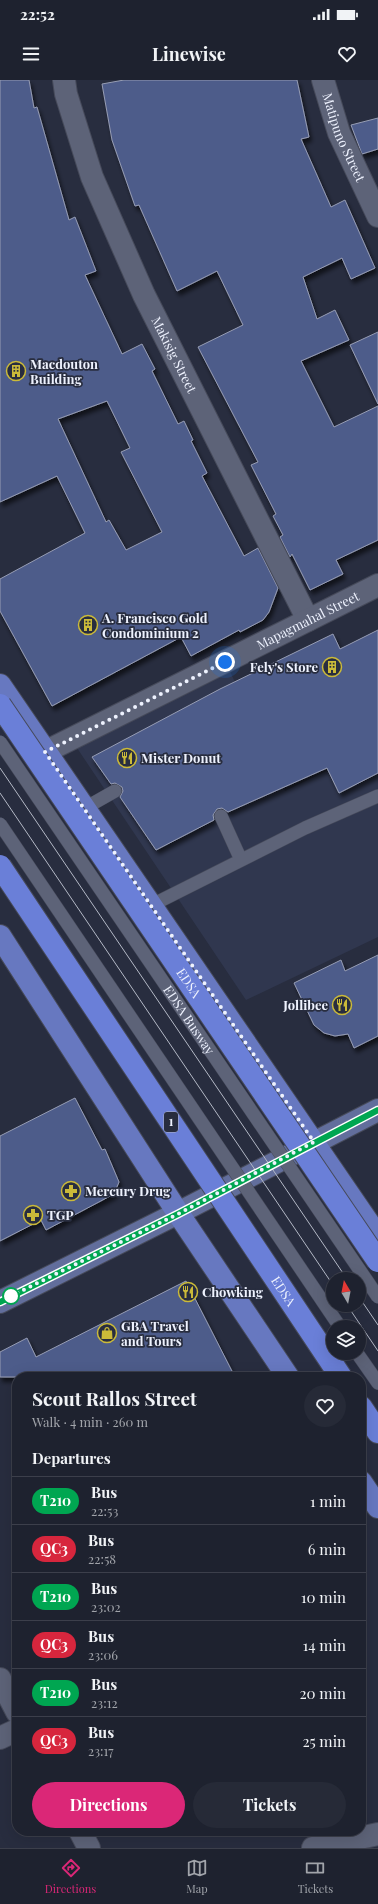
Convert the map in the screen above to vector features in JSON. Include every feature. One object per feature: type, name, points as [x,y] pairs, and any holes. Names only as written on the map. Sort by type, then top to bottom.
[{"type":"highway","name":"EDSA","points":[[0,705],[378,1261]]},
{"type":"highway","name":"EDSA","points":[[0,866],[338,1372]]},
{"type":"highway","points":[[366,1414],[378,1432]]},
{"type":"main road","name":"EDSA","points":[[0,685],[378,1237]]},
{"type":"main road","points":[[0,936],[178,1214],[285,1372]]},
{"type":"main road","points":[[0,1302],[178,1214],[378,1110]]},
{"type":"main road","points":[[366,1489],[378,1507]]},
{"type":"street","name":"Makisig Street","points":[[64,80],[66,94],[92,177],[144,295],[308,620]]},
{"type":"street","name":"Matipuno Street","points":[[323,80],[339,133],[378,216]]},
{"type":"street","name":"Mapagmahal Street","points":[[45,752],[378,585]]},
{"type":"street","points":[[0,1678],[12,1702]]},
{"type":"street","points":[[0,1738],[12,1732]]},
{"type":"street","points":[[312,1848],[378,1834]]},
{"type":"street","points":[[83,1836],[89,1848]]},
{"type":"lane","name":"EDSA Busway","points":[[0,742],[378,1297]]},
{"type":"lane","points":[[84,808],[115,791]]},
{"type":"lane","points":[[152,905],[305,828],[378,796]]},
{"type":"lane","points":[[221,816],[241,860]]},
{"type":"lane","points":[[0,824],[335,1320]]},
{"type":"lane","points":[[363,1360],[378,1383]]},
{"type":"shaded area","points":[[228,667],[285,791],[378,746],[378,937],[246,1000],[77,748]]},
{"type":"building","points":[[0,80],[29,80],[34,108],[37,107],[69,220],[75,217],[96,271],[85,275],[122,354],[142,344],[155,369],[152,371],[178,424],[184,421],[193,440],[191,441],[207,473],[202,476],[244,556],[258,548],[278,588],[269,612],[263,620],[240,632],[239,630],[191,656],[181,637],[52,706],[0,611],[0,579],[85,533],[57,476],[0,502]],"holes":[[[107,401],[130,448],[121,452],[162,532],[126,550],[109,520],[106,522],[58,419]]]},
{"type":"building","points":[[124,80],[297,80],[309,137],[301,139],[331,207],[345,200],[375,268],[351,279],[342,258],[303,277],[317,319],[335,310],[349,340],[301,361],[334,427],[378,406],[378,540],[336,560],[343,574],[310,590],[292,554],[290,557],[280,537],[283,535],[273,516],[276,514],[251,465],[258,462],[198,347],[243,325],[217,271],[177,291],[139,205],[135,206],[112,140],[102,84]]},
{"type":"building","points":[[378,118],[378,149],[362,154],[351,125]]},
{"type":"building","points":[[378,332],[378,404],[350,345]]},
{"type":"building","points":[[378,630],[378,773],[339,793],[327,768],[228,812],[222,808],[217,809],[213,815],[214,820],[156,850],[120,797],[123,791],[122,787],[115,783],[111,784],[92,757],[220,689],[333,634],[340,649]]},
{"type":"building","points":[[378,955],[378,1036],[354,1048],[348,1034],[335,1036],[324,1033],[314,1025],[294,983],[341,960],[345,971]]},
{"type":"building","points":[[75,1098],[102,1150],[105,1149],[119,1182],[114,1194],[46,1230],[41,1220],[0,1241],[0,1136]]},
{"type":"building","points":[[186,1281],[232,1372],[12,1372],[12,1377],[0,1377],[0,1352],[27,1338],[36,1357]]},
{"type":"tram line","points":[[0,768],[342,1272]]},
{"type":"tram line","points":[[0,793],[326,1275]]},
{"type":"tram line","points":[[366,1307],[378,1325]]},
{"type":"tram line","points":[[352,1312],[378,1351]]},
{"type":"bus line","name":"T210","points":[[0,1302],[178,1214],[378,1110]]},
{"type":"place","name":"Macdouton Building","points":[[16,371]]},
{"type":"place","name":"A. Francisco Gold Condominium 2","points":[[88,625]]},
{"type":"place","name":"Fely's Store","points":[[332,667]]},
{"type":"place","name":"Mister Donut","points":[[127,758]]},
{"type":"place","name":"Jollibee","points":[[342,1005]]},
{"type":"place","name":"Mercury Drug","points":[[71,1191]]},
{"type":"place","name":"TGP","points":[[33,1215]]},
{"type":"place","name":"Chowking","points":[[188,1292]]},
{"type":"place","name":"GBA Travel and Tours","points":[[107,1333]]},
{"type":"route","points":[[11,1296],[178,1214],[314,1142],[45,752],[225,662]]}]
